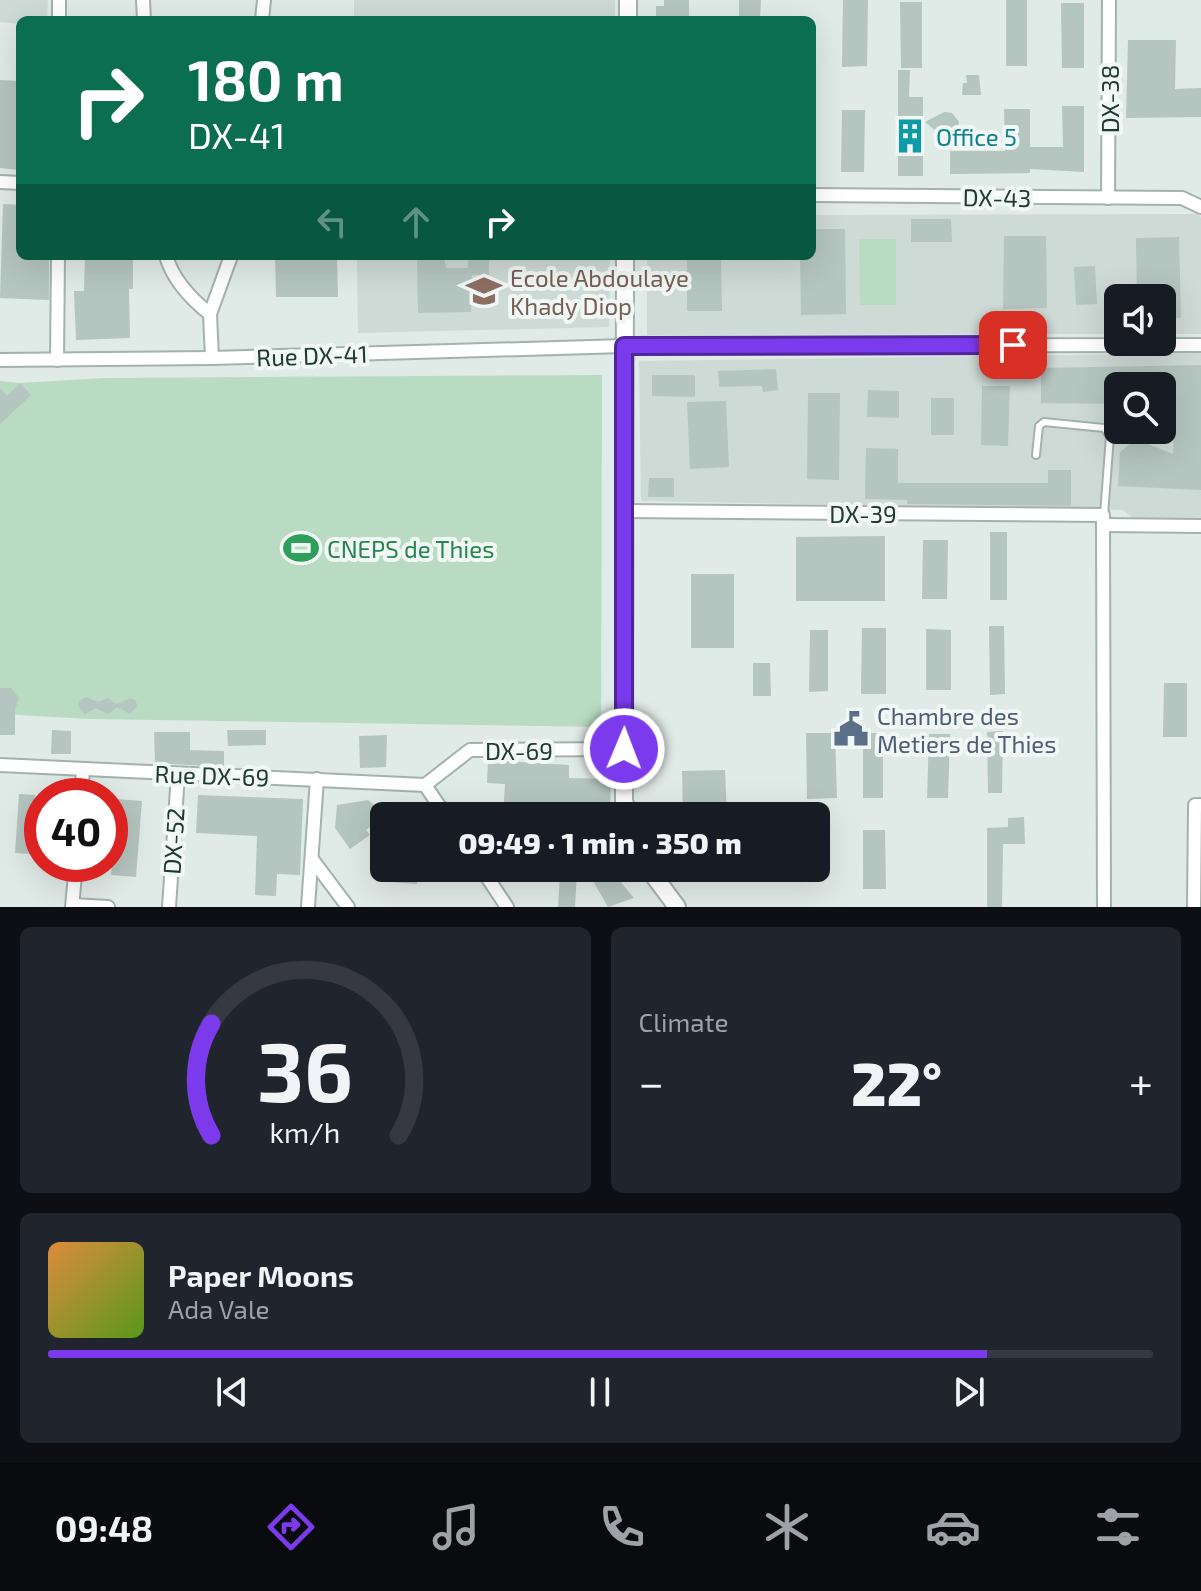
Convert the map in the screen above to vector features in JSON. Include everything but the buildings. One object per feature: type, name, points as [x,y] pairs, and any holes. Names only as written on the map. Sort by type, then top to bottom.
[{"type":"street","name":"DX-38","points":[[1108,198],[1109,0]]},
{"type":"street","name":"DX-43","points":[[816,195],[1182,198],[1201,207]]},
{"type":"street","points":[[57,360],[58,260]]},
{"type":"street","points":[[167,260],[190,298],[210,314]]},
{"type":"street","points":[[212,358],[210,314],[230,260]]},
{"type":"street","points":[[624,802],[625,260]]},
{"type":"street","name":"Rue DX-41","points":[[0,360],[212,358],[624,346],[1201,345]]},
{"type":"street","name":"DX-39","points":[[624,511],[1103,520],[1201,526]]},
{"type":"street","points":[[1103,520],[1104,907]]},
{"type":"street","name":"DX-69","points":[[425,785],[470,750],[624,749]]},
{"type":"street","name":"Rue DX-69","points":[[0,765],[425,785]]},
{"type":"street","points":[[82,778],[83,769]]},
{"type":"street","name":"DX-52","points":[[169,907],[178,774]]},
{"type":"street","points":[[308,907],[317,779]]},
{"type":"street","points":[[425,785],[437,802]]},
{"type":"street","points":[[1194,907],[1195,805],[1201,805]]},
{"type":"street","points":[[312,859],[348,907]]},
{"type":"street","points":[[74,882],[72,906],[108,907]]},
{"type":"street","points":[[490,882],[507,907]]},
{"type":"street","points":[[658,882],[677,907]]},
{"type":"lane","points":[[1036,455],[1039,426],[1044,422],[1104,428],[1110,436],[1103,520]]},
{"type":"shaded area","points":[[0,0],[48,0],[47,16],[16,16],[16,24],[0,22]]},
{"type":"shaded area","points":[[354,0],[615,0],[615,16],[354,16]]},
{"type":"shaded area","points":[[1198,214],[1201,218],[1201,334],[1176,334],[1176,284],[1104,284],[1104,334],[647,335],[647,260],[816,260],[816,215]]},
{"type":"shaded area","name":"Ecole Abdoulaye Khady Diop","points":[[357,260],[610,260],[609,327],[358,333]]},
{"type":"shaded area","points":[[1176,353],[1201,353],[1201,519],[1196,522],[1138,522],[1123,510],[641,501],[639,361],[1176,356]]},
{"type":"green space","points":[[859,239],[896,239],[896,305],[860,305]]},
{"type":"green space","name":"CNEPS de Thies","points":[[602,375],[601,727],[90,719],[0,714],[0,381]]},
{"type":"place","name":"Office 5","points":[[910,136]]},
{"type":"place","name":"Ecole Abdoulaye Khady Diop","points":[[484,291]]},
{"type":"place","name":"CNEPS de Thies","points":[[301,548]]},
{"type":"place","name":"Chambre des Metiers de Thies","points":[[851,729]]},
{"type":"route","points":[[624,749],[624,346],[1013,345]]}]
